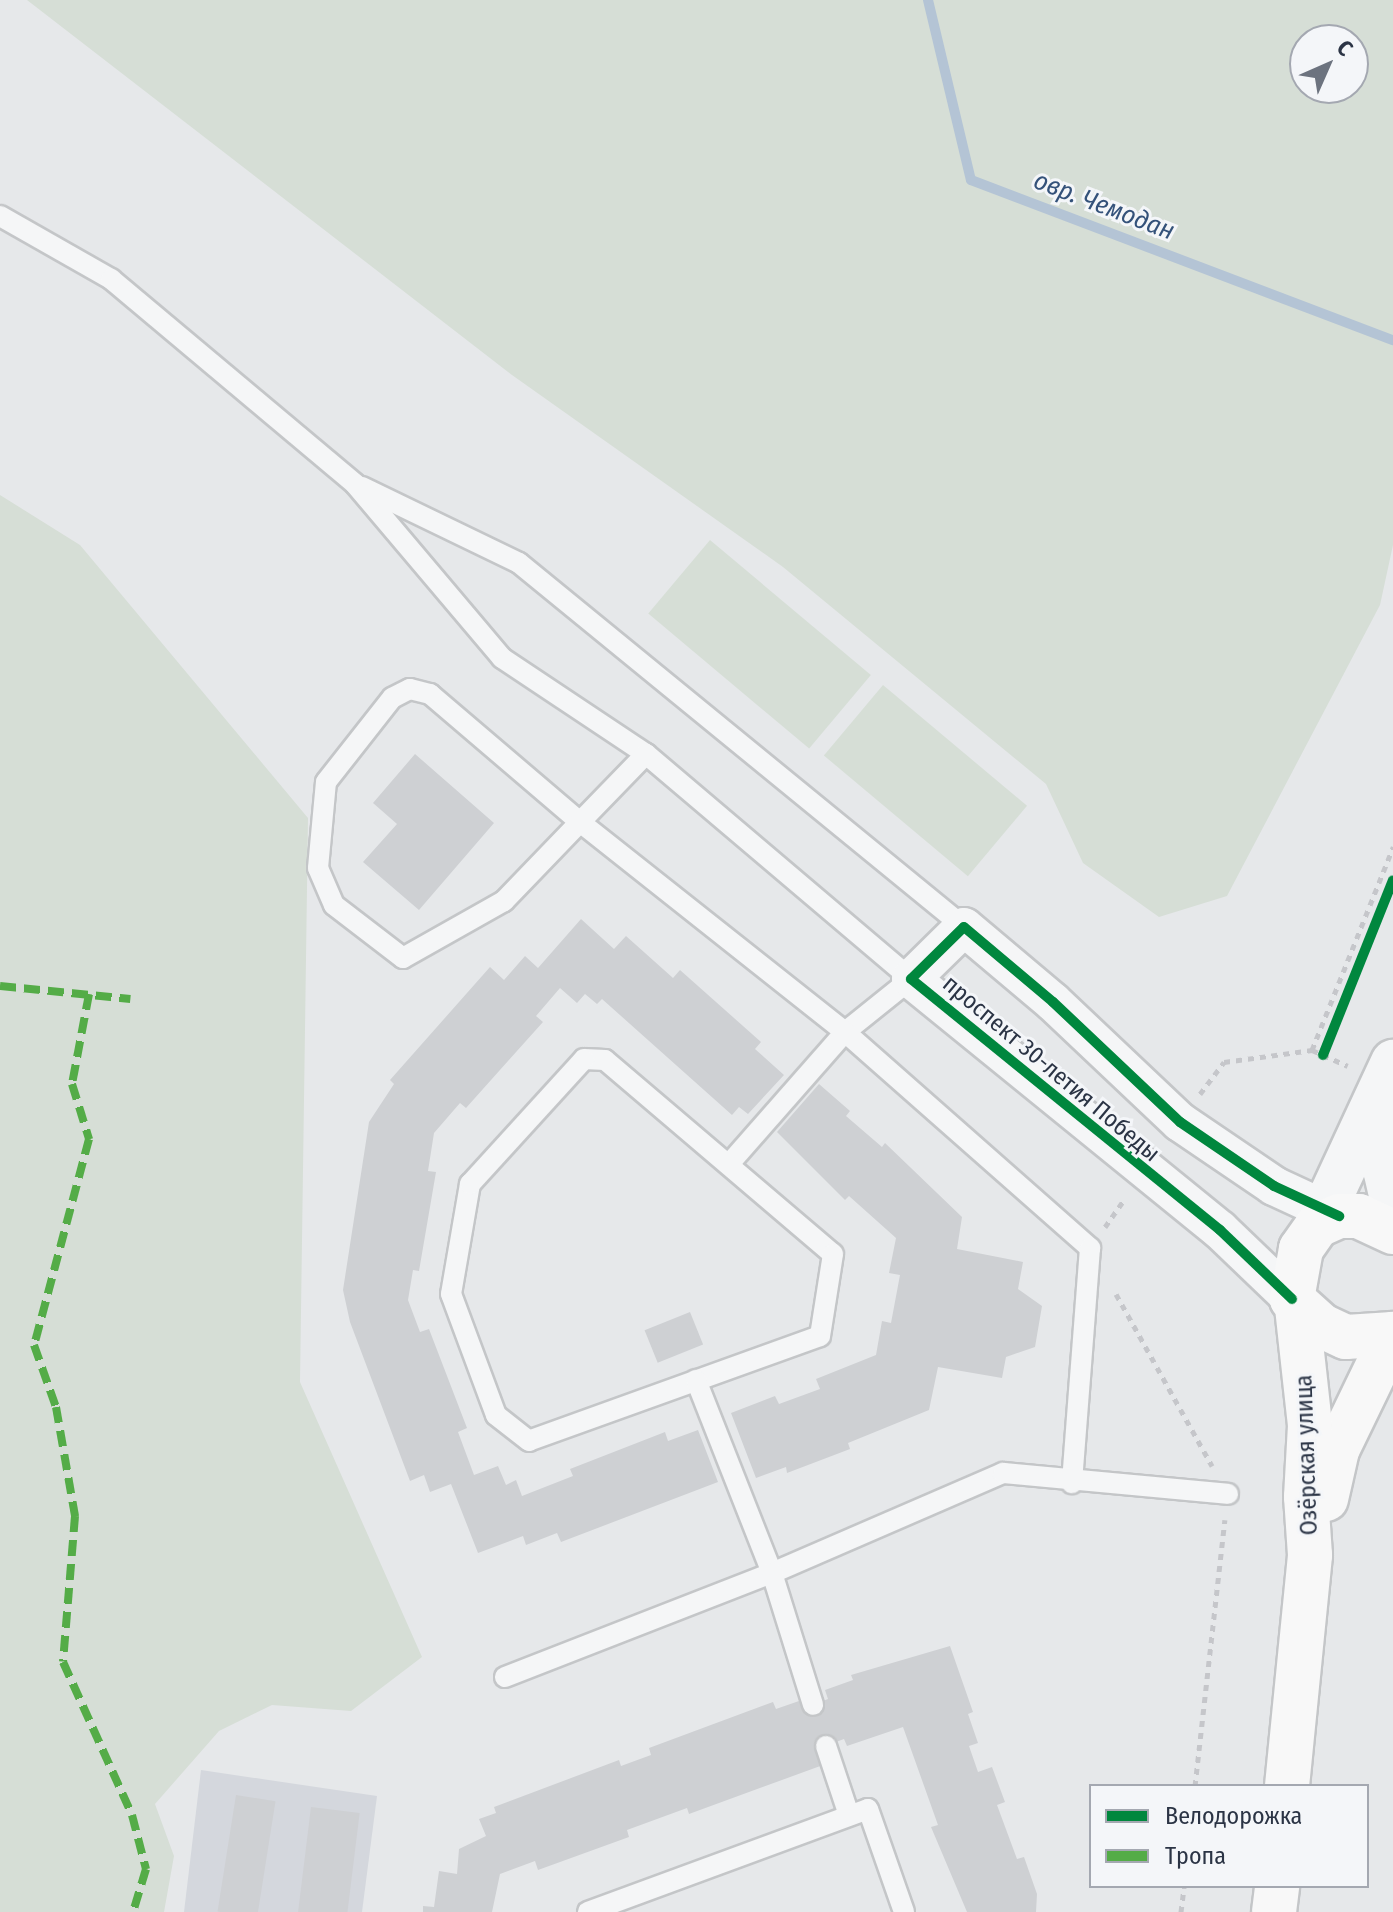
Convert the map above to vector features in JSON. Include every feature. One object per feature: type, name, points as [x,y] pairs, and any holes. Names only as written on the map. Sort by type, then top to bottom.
[{"type":"main road","points":[[1327,1218],[1359,1216],[1393,1232]]},
{"type":"main road","name":"Озёрская улица","points":[[1287,1784],[1310,1555],[1310,1425],[1294,1303],[1301,1249],[1327,1218]]},
{"type":"main road","points":[[1294,1303],[1346,1337],[1393,1334]]},
{"type":"main road","name":"Озёрская улица","points":[[1310,1555],[1337,1450],[1393,1334]]},
{"type":"main road","points":[[1274,1912],[1277,1888]]},
{"type":"street","name":"проспект 30-летия Победы","points":[[1294,1303],[1220,1230],[1144,1173],[911,979],[964,927],[1180,1122],[1227,1158],[1327,1218]]},
{"type":"street","points":[[1327,1218],[1393,1062]]},
{"type":"street","points":[[1393,1112],[1385,1169],[1393,1203]]},
{"type":"lane","points":[[0,216],[111,279],[355,484],[502,658],[646,754],[911,979],[845,1032],[730,1163]]},
{"type":"lane","points":[[355,484],[519,563],[964,927]]},
{"type":"lane","points":[[646,754],[580,822],[504,901],[403,958],[334,905],[318,868],[326,782],[392,698],[410,689],[430,694],[580,822],[845,1032],[1090,1248],[1072,1483]]},
{"type":"lane","points":[[584,1059],[605,1060],[730,1163],[833,1254],[820,1336],[529,1441],[496,1415],[451,1294],[470,1184],[567,1072],[584,1059]]},
{"type":"lane","points":[[696,1380],[772,1573],[813,1705]]},
{"type":"lane","points":[[505,1677],[772,1573],[1003,1473],[1072,1483],[1228,1494]]},
{"type":"lane","points":[[826,1746],[849,1815]]},
{"type":"lane","points":[[588,1912],[868,1809],[904,1912]]},
{"type":"path","points":[[1180,1122],[1224,1062],[1312,1050],[1393,847]]},
{"type":"path","points":[[1323,1055],[1393,880]]},
{"type":"path","points":[[1144,1173],[1090,1248],[1228,1494],[1195,1784]]},
{"type":"path","points":[[1181,1912],[1184,1888]]},
{"type":"shaded area","points":[[27,0],[1393,0],[1393,545],[1380,605],[1227,896],[1159,917],[1083,863],[1046,784],[783,567],[512,375]]},
{"type":"shaded area","points":[[0,495],[80,545],[308,818],[300,1382],[422,1657],[351,1711],[272,1705],[219,1731],[155,1804],[174,1856],[164,1912],[0,1912]]},
{"type":"shaded area","points":[[710,540],[871,675],[809,749],[648,614]]},
{"type":"shaded area","points":[[883,685],[1027,806],[968,876],[824,755]]},
{"type":"shaded area","points":[[201,1770],[377,1796],[362,1912],[184,1912]]},
{"type":"building","points":[[415,754],[494,823],[419,910],[363,862],[397,824],[373,803]]},
{"type":"building","points":[[581,919],[614,949],[626,936],[673,978],[680,970],[761,1042],[755,1049],[784,1075],[748,1114],[739,1107],[732,1115],[602,999],[597,1004],[585,994],[577,1003],[560,988],[536,1016],[543,1022],[466,1108],[460,1103],[434,1133],[428,1171],[436,1172],[419,1271],[413,1270],[408,1300],[420,1332],[429,1329],[467,1428],[458,1432],[474,1475],[498,1466],[506,1485],[516,1480],[522,1496],[573,1476],[570,1469],[665,1432],[668,1441],[698,1430],[718,1482],[561,1542],[557,1533],[526,1545],[523,1536],[478,1553],[451,1484],[430,1492],[424,1475],[410,1481],[350,1322],[343,1290],[369,1122],[394,1084],[390,1080],[490,967],[504,980],[525,956],[538,968]]},
{"type":"building","points":[[819,1084],[850,1111],[846,1116],[882,1147],[885,1143],[962,1217],[957,1249],[1023,1262],[1018,1289],[1042,1306],[1035,1347],[1006,1357],[1002,1378],[938,1367],[929,1410],[848,1443],[850,1449],[787,1473],[786,1467],[756,1478],[731,1413],[775,1396],[779,1404],[820,1389],[816,1379],[876,1355],[882,1321],[891,1323],[900,1275],[889,1273],[896,1238],[849,1196],[845,1200],[777,1132]]},
{"type":"building","points":[[690,1312],[703,1344],[658,1363],[645,1330]]},
{"type":"building","points":[[950,1646],[973,1712],[968,1714],[978,1743],[969,1746],[978,1772],[992,1767],[1005,1802],[997,1805],[1017,1859],[1024,1857],[1037,1894],[1036,1912],[967,1912],[931,1827],[938,1825],[903,1727],[847,1746],[844,1739],[817,1749],[823,1765],[689,1814],[687,1808],[627,1830],[629,1837],[538,1870],[535,1861],[500,1874],[492,1912],[423,1912],[423,1906],[434,1907],[439,1871],[457,1874],[459,1849],[486,1836],[479,1819],[496,1813],[494,1807],[619,1760],[621,1766],[651,1755],[649,1748],[773,1702],[776,1709],[799,1701],[803,1709],[828,1699],[825,1690],[853,1680],[851,1675]]},
{"type":"building","points":[[236,1795],[276,1801],[258,1912],[218,1912]]},
{"type":"building","points":[[311,1807],[360,1813],[347,1912],[298,1912]]},
{"type":"waterway","name":"овр. Чемодан","points":[[928,0],[971,180],[1393,340]]},
{"type":"marked path","points":[[0,986],[130,999]]},
{"type":"marked path","points":[[89,994],[72,1084],[89,1139],[34,1345],[56,1407],[75,1516],[63,1662],[132,1815],[146,1869],[133,1912]]},
{"type":"cycle path","points":[[1323,1055],[1393,880]]},
{"type":"cycle path","points":[[1292,1299],[1220,1230],[911,979],[964,927],[1053,1002],[1180,1122],[1274,1186],[1339,1216]]}]
